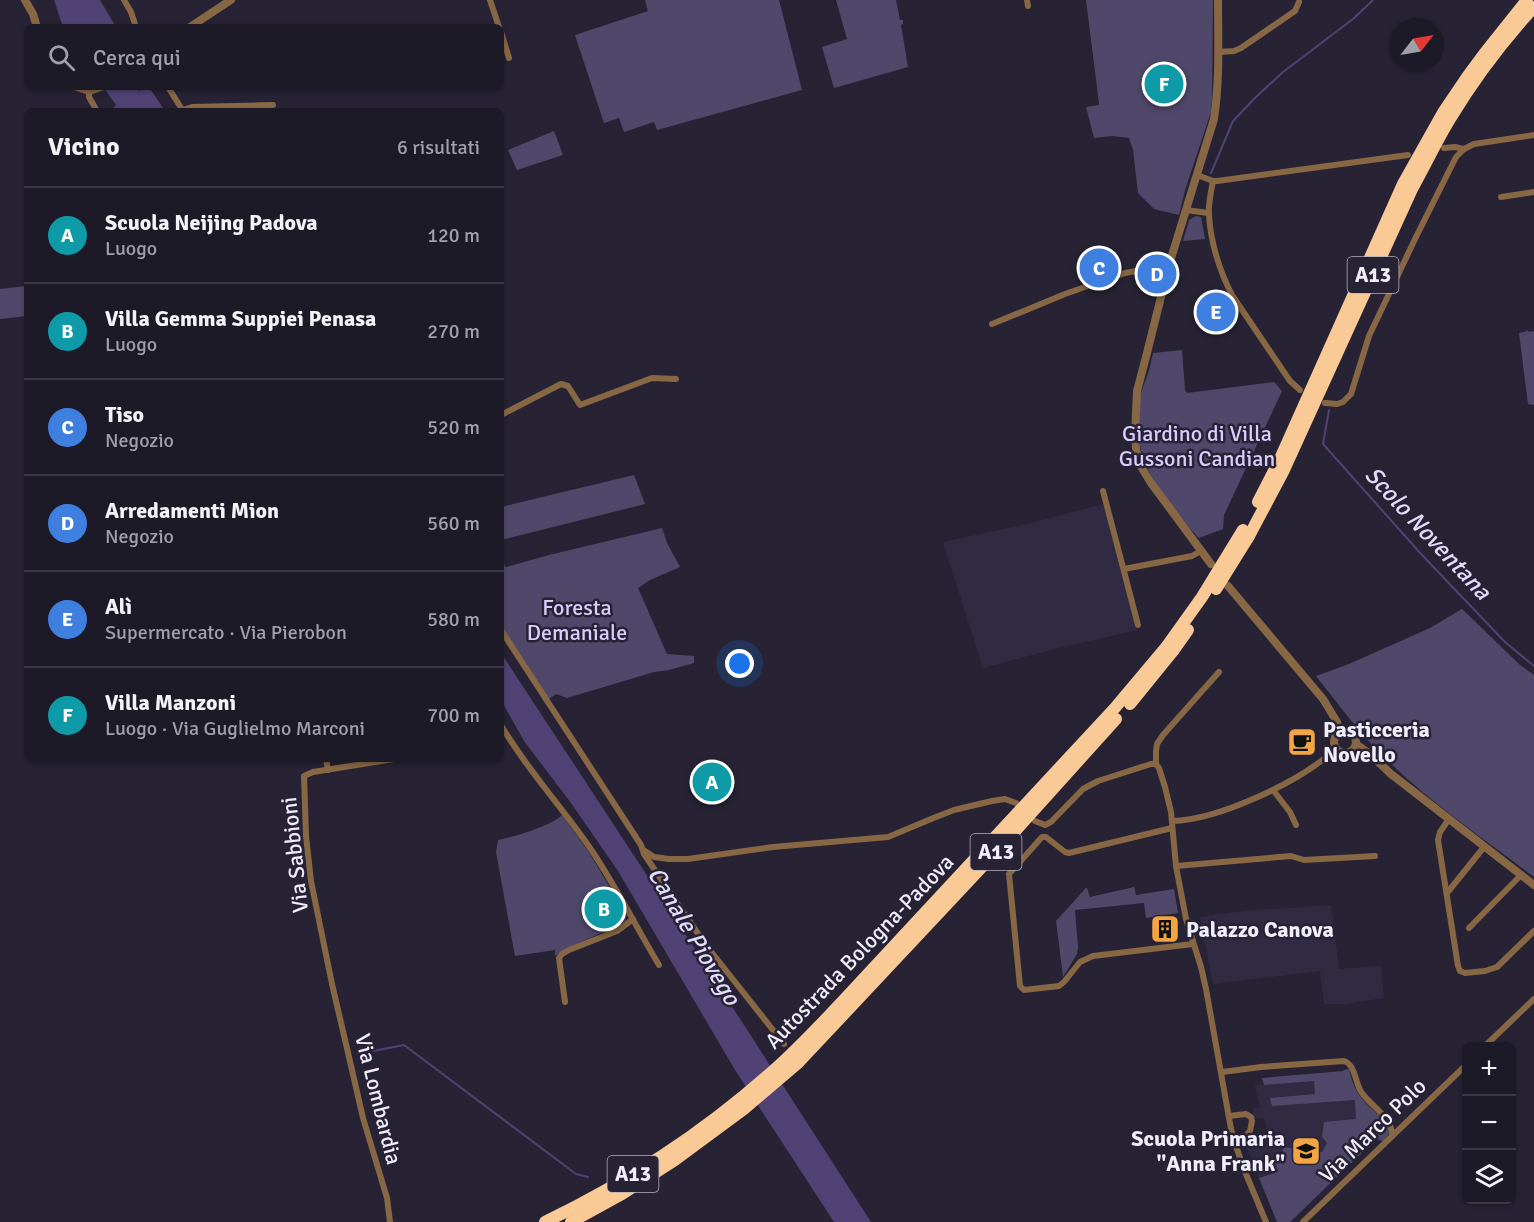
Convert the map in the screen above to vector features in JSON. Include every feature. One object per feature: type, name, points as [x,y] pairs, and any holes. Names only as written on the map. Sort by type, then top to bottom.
[{"type":"highway","name":"Autostrada Bologna-Padova","points":[[1246,533],[1403,184],[1461,86],[1527,0]]},
{"type":"highway","name":"Autostrada Bologna-Padova","points":[[571,1222],[649,1177],[717,1123],[762,1081],[809,1044],[1170,649],[1283,472],[1412,189],[1450,119],[1517,25],[1534,7]]},
{"type":"highway","name":"Autostrada Bologna-Padova","points":[[545,1222],[589,1200],[717,1123]]},
{"type":"street","points":[[26,0],[36,24]]},
{"type":"street","points":[[124,0],[135,24]]},
{"type":"street","points":[[195,24],[231,0]]},
{"type":"street","points":[[490,0],[498,24]]},
{"type":"street","points":[[1211,564],[1140,465],[1135,433],[1137,391],[1169,265],[1215,118],[1219,52],[1218,0]]},
{"type":"street","points":[[1219,52],[1241,48],[1295,11],[1299,2]]},
{"type":"street","points":[[504,42],[509,58]]},
{"type":"street","points":[[86,90],[92,90]]},
{"type":"street","points":[[170,90],[181,108]]},
{"type":"street","points":[[89,91],[89,97],[95,108]]},
{"type":"street","points":[[190,108],[273,105]]},
{"type":"street","points":[[1325,403],[1343,402],[1351,394],[1369,336],[1414,238],[1456,157],[1464,149],[1474,144],[1534,135]]},
{"type":"street","points":[[1444,148],[1464,149]]},
{"type":"street","points":[[1197,175],[1213,181],[1408,155]]},
{"type":"street","points":[[1213,181],[1208,213],[1217,259],[1225,281],[1290,381],[1300,390]]},
{"type":"street","points":[[1501,197],[1534,192]]},
{"type":"street","points":[[1186,210],[1208,213]]},
{"type":"street","points":[[992,324],[1065,294],[1125,273],[1169,265]]},
{"type":"street","points":[[504,413],[561,384],[568,386],[580,405],[652,378],[676,379]]},
{"type":"street","points":[[1103,491],[1138,625]]},
{"type":"street","points":[[1124,569],[1192,556],[1202,551]]},
{"type":"street","points":[[1228,586],[1323,699],[1337,722],[1340,733]]},
{"type":"street","points":[[504,635],[641,845],[654,857],[687,859],[888,837],[936,817],[992,801],[1005,799],[1016,803]]},
{"type":"street","points":[[1220,672],[1163,735],[1155,751],[1156,764],[1165,787],[1186,919],[1206,989],[1236,1146],[1266,1222]]},
{"type":"street","points":[[504,730],[515,749],[588,845],[659,965]]},
{"type":"street","points":[[1346,732],[1355,737],[1356,744],[1349,752],[1342,753],[1336,748],[1334,742],[1337,735],[1346,732]]},
{"type":"street","points":[[1356,744],[1534,885]]},
{"type":"street","points":[[1193,944],[1093,956],[1080,962],[1059,986],[1024,990],[1020,986],[1009,874],[1042,837],[1046,837],[1065,852],[1070,853],[1215,814],[1273,790],[1323,761],[1336,748]]},
{"type":"street","points":[[327,762],[328,770]]},
{"type":"street","name":"Via Sabbioni","points":[[332,984],[310,876],[304,776],[313,772],[376,762]]},
{"type":"street","points":[[1035,821],[1045,825],[1051,822],[1083,789],[1098,781],[1156,764]]},
{"type":"street","points":[[1273,790],[1290,812],[1296,825]]},
{"type":"street","points":[[1449,819],[1440,832],[1438,840],[1458,966],[1462,972],[1485,971],[1497,967],[1534,931]]},
{"type":"street","points":[[641,845],[644,854],[705,944],[784,1044]]},
{"type":"street","points":[[1447,893],[1484,847]]},
{"type":"street","points":[[1176,866],[1291,856],[1304,860],[1375,856]]},
{"type":"street","points":[[1469,928],[1521,875]]},
{"type":"street","points":[[565,1002],[559,958],[562,954],[617,931],[633,920]]},
{"type":"street","name":"Via Lombardia","points":[[332,984],[363,1118],[387,1198],[390,1222]]},
{"type":"street","points":[[1490,1042],[1534,999]]},
{"type":"street","points":[[1222,1072],[1348,1062],[1364,1095],[1392,1128],[1392,1137]]},
{"type":"street","name":"Via Marco Polo","points":[[1303,1222],[1462,1070]]},
{"type":"street","points":[[1229,1116],[1246,1114],[1251,1117],[1252,1121],[1250,1131],[1236,1146]]},
{"type":"shaded area","points":[[54,0],[100,0],[114,24],[62,24]]},
{"type":"shaded area","points":[[105,90],[151,90],[163,108],[113,108],[116,105]]},
{"type":"shaded area","points":[[1103,504],[1137,630],[983,668],[943,542],[1027,524]]},
{"type":"shaded area","points":[[504,658],[871,1222],[834,1222],[735,1070],[618,871],[524,741],[504,705]]},
{"type":"shaded area","points":[[1331,905],[1339,969],[1381,966],[1384,998],[1346,1004],[1324,1004],[1320,971],[1213,984],[1200,917],[1245,911]]},
{"type":"shaded area","name":"Scuola Primaria \"Anna Frank\"","points":[[1349,1069],[1357,1092],[1388,1126],[1389,1134],[1383,1141],[1376,1139],[1291,1222],[1277,1222],[1245,1144],[1250,1139],[1268,1134],[1264,1118],[1254,1118],[1253,1108],[1260,1107],[1255,1085],[1264,1084],[1262,1078]]},
{"type":"green space","points":[[645,0],[779,0],[802,90],[657,130],[654,122],[624,132],[619,118],[604,123],[575,35],[648,11]]},
{"type":"green space","points":[[836,0],[896,0],[900,20],[903,20],[901,25],[908,67],[834,88],[822,47],[847,39]]},
{"type":"green space","points":[[1086,0],[1213,0],[1211,112],[1179,215],[1154,209],[1138,193],[1133,150],[1129,138],[1112,136],[1094,138],[1086,107],[1099,105],[1099,103]]},
{"type":"green space","points":[[554,131],[563,155],[517,170],[508,150]]},
{"type":"green space","points":[[1196,216],[1201,217],[1205,239],[1183,241],[1189,220]]},
{"type":"green space","points":[[24,286],[24,316],[0,319],[0,289]]},
{"type":"green space","points":[[1527,330],[1534,331],[1534,405],[1528,404],[1519,333]]},
{"type":"green space","name":"Giardino di Villa Gussoni Candian","points":[[1182,350],[1187,393],[1274,382],[1282,391],[1224,515],[1223,529],[1199,538],[1154,481],[1139,443],[1138,414],[1153,353]]},
{"type":"green space","name":"Foresta Demaniale","points":[[634,475],[645,504],[504,539],[504,506]]},
{"type":"green space","name":"Foresta Demaniale","points":[[662,528],[680,567],[638,588],[667,654],[694,656],[694,663],[654,672],[567,698],[556,694],[549,699],[504,634],[504,564],[506,567]]},
{"type":"green space","points":[[1462,609],[1520,665],[1534,675],[1534,877],[1404,776],[1350,720],[1316,676],[1430,628]]},
{"type":"green space","points":[[562,815],[588,851],[627,915],[625,921],[555,956],[555,950],[515,956],[496,852],[498,840],[541,827]]},
{"type":"green space","points":[[1134,887],[1136,895],[1174,889],[1178,913],[1146,918],[1144,903],[1075,910],[1077,954],[1063,977],[1056,921],[1086,888],[1090,897]]},
{"type":"green space","name":"Scuola Primaria \"Anna Frank\"","points":[[1349,1069],[1358,1093],[1386,1124],[1389,1134],[1383,1141],[1376,1139],[1290,1222],[1277,1222],[1259,1178],[1278,1172],[1275,1162],[1285,1160],[1282,1147],[1322,1152],[1327,1143],[1322,1137],[1324,1122],[1356,1119],[1355,1100],[1272,1106],[1270,1098],[1315,1094],[1314,1081],[1264,1085],[1262,1078]]},
{"type":"waterway","name":"Scolo Noventana","points":[[1211,173],[1233,121],[1283,72],[1353,19],[1373,0]]},
{"type":"waterway","name":"Scolo Noventana","points":[[1329,410],[1323,444],[1422,555],[1505,642],[1534,666]]},
{"type":"waterway","points":[[358,1054],[404,1045],[576,1174],[588,1177]]},
{"type":"place","name":"Villa Manzoni","points":[[1164,84]]},
{"type":"place","name":"Tiso","points":[[1099,268]]},
{"type":"place","name":"Arredamenti Mion","points":[[1157,274]]},
{"type":"place","name":"Alì","points":[[1216,312]]},
{"type":"place","name":"Pasticceria Novello","points":[[1302,742]]},
{"type":"place","name":"Scuola Neijing Padova","points":[[712,782]]},
{"type":"place","name":"Villa Gemma Suppiei Penasa","points":[[604,909]]},
{"type":"place","name":"Palazzo Canova","points":[[1165,929]]},
{"type":"place","name":"Scuola Primaria \"Anna Frank\"","points":[[1306,1151]]},
{"type":"water label","name":"Canale Piovego","points":[[694,936]]}]
